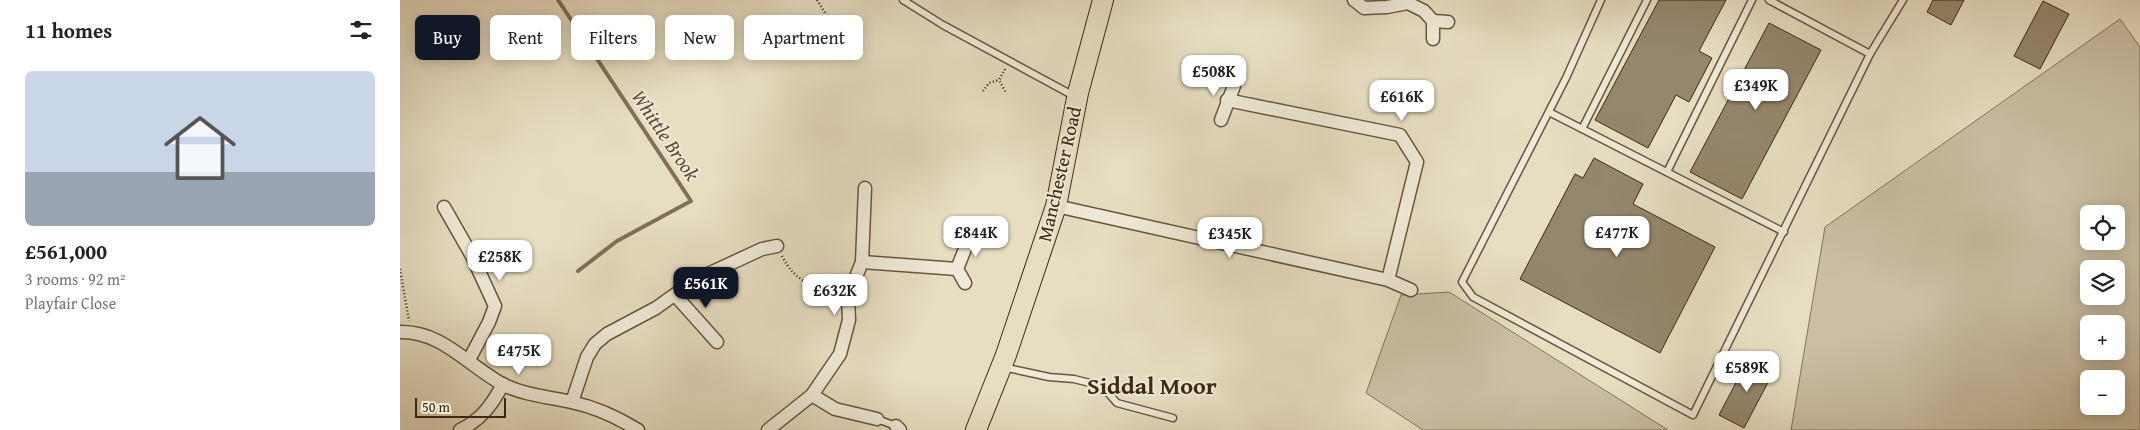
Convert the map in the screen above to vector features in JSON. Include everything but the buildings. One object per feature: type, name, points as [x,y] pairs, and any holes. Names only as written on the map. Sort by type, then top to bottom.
[{"type":"main road","name":"Manchester Road","points":[[976,430],[1002,367],[1056,206],[1078,96],[1103,0]]},
{"type":"street","points":[[1354,0],[1364,8],[1387,7],[1408,3],[1424,11],[1433,21],[1433,39]]},
{"type":"street","points":[[1433,21],[1448,22]]},
{"type":"street","points":[[1220,120],[1234,86]]},
{"type":"street","points":[[1227,100],[1400,135],[1417,162],[1388,280]]},
{"type":"street","points":[[768,430],[812,395],[840,354],[849,320],[848,297],[862,262],[866,188]]},
{"type":"street","points":[[1056,206],[1388,280],[1411,290]]},
{"type":"street","points":[[444,207],[472,256],[495,306],[489,322],[469,360]]},
{"type":"street","points":[[957,269],[971,234]]},
{"type":"street","points":[[572,402],[580,371],[595,344],[620,325],[656,308],[695,280],[723,265],[762,249],[777,246]]},
{"type":"street","points":[[862,262],[957,269]]},
{"type":"street","points":[[957,269],[966,283]]},
{"type":"street","points":[[675,294],[717,342]]},
{"type":"street","points":[[404,332],[436,339],[504,384],[534,395],[572,402],[604,411],[638,430]]},
{"type":"street","points":[[460,430],[477,420],[487,411],[504,384]]},
{"type":"street","points":[[812,395],[853,420],[877,419]]},
{"type":"lane","points":[[903,0],[929,17],[1010,62],[1070,94],[1078,96]]},
{"type":"lane","points":[[1602,0],[1549,112],[1462,282],[1473,297],[1693,415],[1870,54],[1903,0]]},
{"type":"lane","points":[[1582,129],[1648,0]]},
{"type":"lane","points":[[1667,172],[1752,0]]},
{"type":"lane","points":[[1768,0],[1870,54]]},
{"type":"lane","points":[[1549,112],[1784,232]]},
{"type":"lane","points":[[1002,367],[1049,377],[1074,379],[1102,386],[1117,403],[1173,418]]},
{"type":"lane","points":[[877,419],[898,428]]},
{"type":"path","points":[[817,0],[826,15]]},
{"type":"path","points":[[983,91],[989,84],[999,80],[1010,62]]},
{"type":"path","points":[[999,80],[1006,93]]},
{"type":"path","points":[[777,246],[790,269],[808,284],[818,287],[852,288]]},
{"type":"path","points":[[400,269],[410,326],[404,332]]},
{"type":"shaded area","points":[[2120,19],[2140,47],[2140,430],[1791,430],[1825,227]]},
{"type":"shaded area","points":[[1449,292],[1668,430],[1423,430],[1366,393],[1401,295]]},
{"type":"waterway","name":"Whittle Brook","points":[[558,0],[691,201],[617,241],[578,271]]},
{"type":"district","name":"Siddal Moor","points":[[1152,385]]}]
